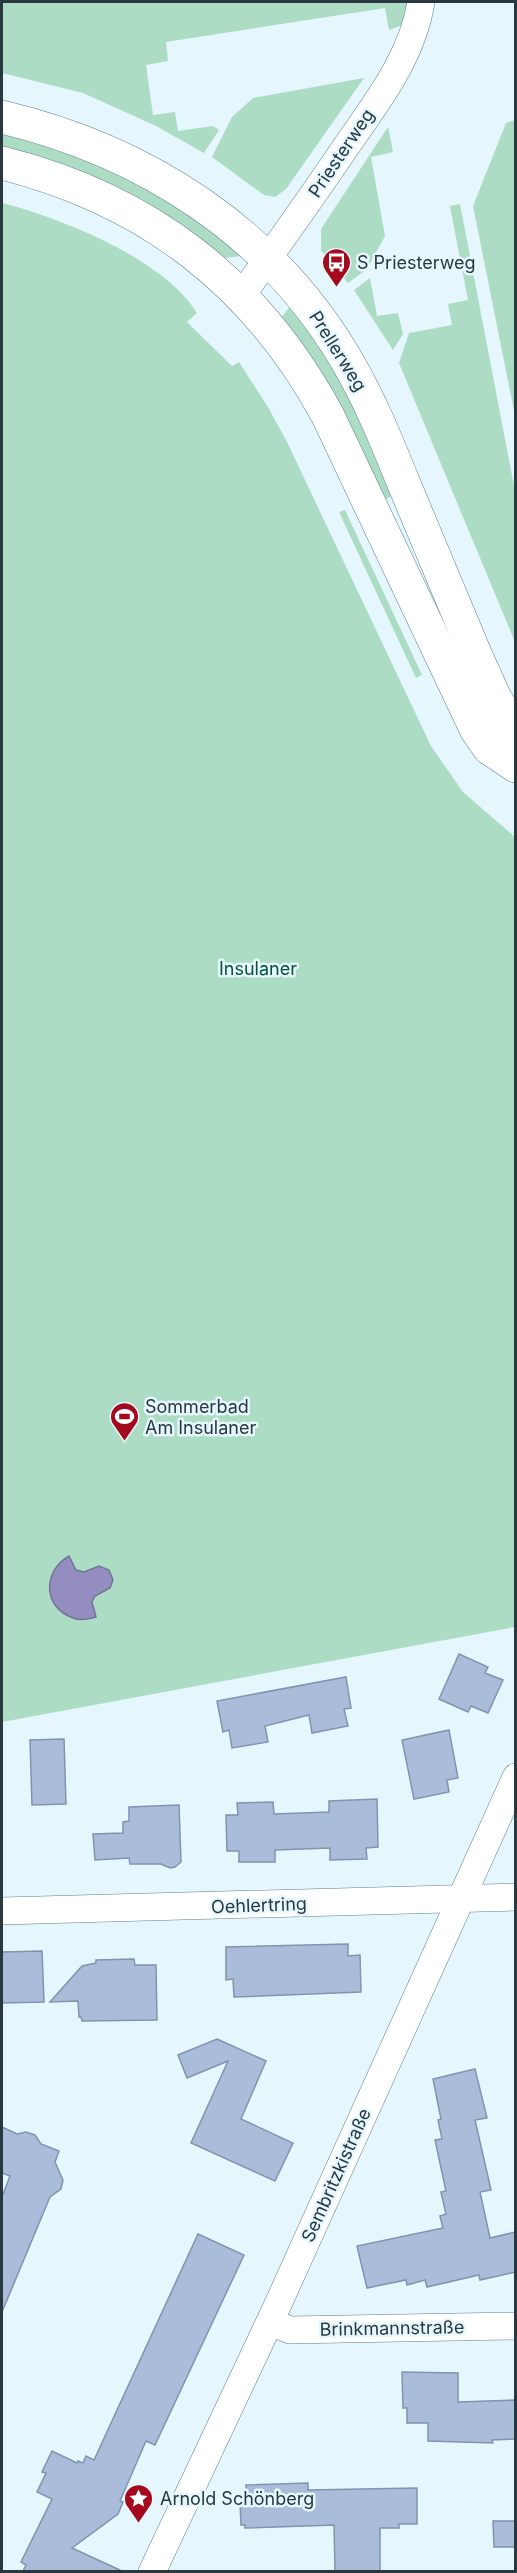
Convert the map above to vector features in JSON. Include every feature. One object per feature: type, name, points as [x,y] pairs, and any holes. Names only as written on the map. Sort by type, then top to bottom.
[{"type":"main road","name":"Prellerweg","points":[[2,117],[81,140],[145,169],[216,215],[267,259],[312,310],[358,380],[383,433],[476,656],[494,696],[516,734]]},
{"type":"main road","points":[[2,163],[55,178],[135,213],[171,236],[242,295],[293,357],[328,416],[476,729],[489,748],[516,766]]},
{"type":"street","name":"Priesterweg","points":[[242,295],[403,60],[418,18],[421,2]]},
{"type":"street","name":"Sembritzkistraße","points":[[152,2571],[270,2322],[516,1777]]},
{"type":"street","name":"Oehlertring","points":[[2,1911],[516,1897]]},
{"type":"street","name":"Brinkmannstraße","points":[[270,2322],[290,2330],[516,2326]]},
{"type":"green space","points":[[2,2],[409,2],[403,25],[389,30],[385,8],[166,42],[168,61],[146,65],[153,115],[175,112],[178,131],[213,126],[219,130],[204,153],[156,126],[83,93],[2,73]]},
{"type":"green space","points":[[364,78],[286,189],[275,197],[264,195],[212,157],[232,117],[253,98]]},
{"type":"green space","points":[[516,120],[515,416],[473,206],[506,123]]},
{"type":"green space","points":[[388,127],[393,152],[371,157],[385,236],[367,269],[348,283],[338,270],[344,264],[332,250],[325,255],[321,251],[321,229]]},
{"type":"green space","points":[[2,133],[31,139],[101,164],[187,211],[242,256],[224,258],[174,220],[92,177],[63,165],[2,148]]},
{"type":"green space","name":"Insulaner","points":[[2,203],[81,230],[136,258],[182,293],[197,313],[187,322],[232,366],[239,362],[287,442],[431,746],[463,792],[516,838],[515,1627],[2,1722]]},
{"type":"green space","points":[[460,204],[515,491],[515,642],[399,363],[409,333],[452,325],[448,304],[468,300],[450,206]]},
{"type":"green space","points":[[370,278],[377,316],[398,313],[403,334],[393,350],[354,290]]},
{"type":"green space","points":[[290,306],[337,374],[361,420],[394,495],[384,500],[311,357],[282,317]]},
{"type":"green space","points":[[345,510],[422,675],[416,678],[339,512]]},
{"type":"shaded area","points":[[69,1556],[76,1570],[84,1572],[99,1566],[109,1570],[113,1580],[110,1588],[95,1596],[92,1602],[96,1617],[81,1620],[73,1618],[63,1613],[51,1598],[50,1588],[54,1570]]},
{"type":"building","points":[[459,1654],[488,1667],[485,1673],[503,1680],[488,1713],[471,1706],[468,1712],[439,1699]]},
{"type":"building","points":[[346,1677],[351,1708],[344,1709],[348,1726],[312,1733],[309,1715],[265,1726],[268,1742],[232,1748],[229,1730],[223,1732],[217,1701]]},
{"type":"building","points":[[449,1730],[458,1778],[447,1780],[449,1792],[414,1799],[402,1740]]},
{"type":"building","points":[[64,1739],[66,1804],[32,1805],[30,1740]]},
{"type":"building","points":[[377,1799],[378,1847],[366,1848],[367,1859],[330,1860],[330,1848],[275,1850],[275,1862],[239,1862],[239,1851],[227,1851],[226,1815],[238,1815],[237,1803],[273,1802],[274,1814],[329,1812],[329,1801]]},
{"type":"building","points":[[179,1805],[181,1862],[175,1867],[170,1868],[161,1864],[130,1864],[129,1858],[95,1860],[93,1834],[123,1833],[123,1822],[129,1821],[129,1807]]},
{"type":"building","points":[[348,1944],[348,1956],[360,1955],[361,1992],[234,1997],[233,1979],[226,1980],[226,1947]]},
{"type":"building","points":[[42,1951],[44,2002],[2,2003],[2,1952]]},
{"type":"building","points":[[134,1959],[135,1965],[156,1965],[157,2020],[82,2021],[79,2017],[78,2001],[50,2002],[82,1966],[96,1963],[96,1960]]},
{"type":"building","points":[[217,2039],[266,2061],[241,2119],[293,2143],[275,2181],[191,2143],[228,2061],[187,2078],[178,2055]]},
{"type":"building","points":[[475,2069],[487,2118],[475,2120],[491,2190],[480,2192],[490,2238],[516,2232],[516,2272],[480,2280],[479,2275],[427,2287],[425,2280],[407,2285],[406,2280],[367,2288],[357,2246],[443,2228],[440,2216],[446,2214],[441,2192],[446,2191],[435,2140],[442,2139],[438,2120],[441,2119],[433,2079]]},
{"type":"building","points":[[2,2127],[17,2134],[26,2132],[35,2135],[41,2144],[59,2151],[55,2162],[63,2180],[61,2189],[50,2197],[2,2312],[2,2197],[10,2176],[2,2173]]},
{"type":"building","points":[[198,2234],[244,2255],[155,2445],[146,2441],[120,2501],[123,2502],[118,2514],[72,2548],[122,2571],[23,2571],[26,2565],[21,2562],[52,2499],[37,2492],[46,2473],[42,2472],[52,2451],[77,2463],[78,2461],[83,2463],[86,2456],[94,2460]]},
{"type":"building","points":[[402,2372],[458,2373],[458,2402],[516,2400],[516,2439],[492,2440],[493,2443],[428,2441],[428,2423],[407,2423],[407,2408],[403,2408]]},
{"type":"building","points":[[308,2483],[308,2490],[417,2488],[417,2524],[399,2524],[399,2528],[380,2528],[380,2571],[335,2571],[334,2525],[245,2528],[245,2525],[241,2525],[240,2502],[246,2502],[246,2485]]},
{"type":"building","points":[[493,2521],[516,2521],[516,2547],[494,2547]]},
{"type":"place","name":"S Priesterweg","points":[[336,288]]},
{"type":"place","name":"Sommerbad Am Insulaner","points":[[124,1442]]},
{"type":"place","name":"Arnold Schönberg","points":[[139,2524]]}]
